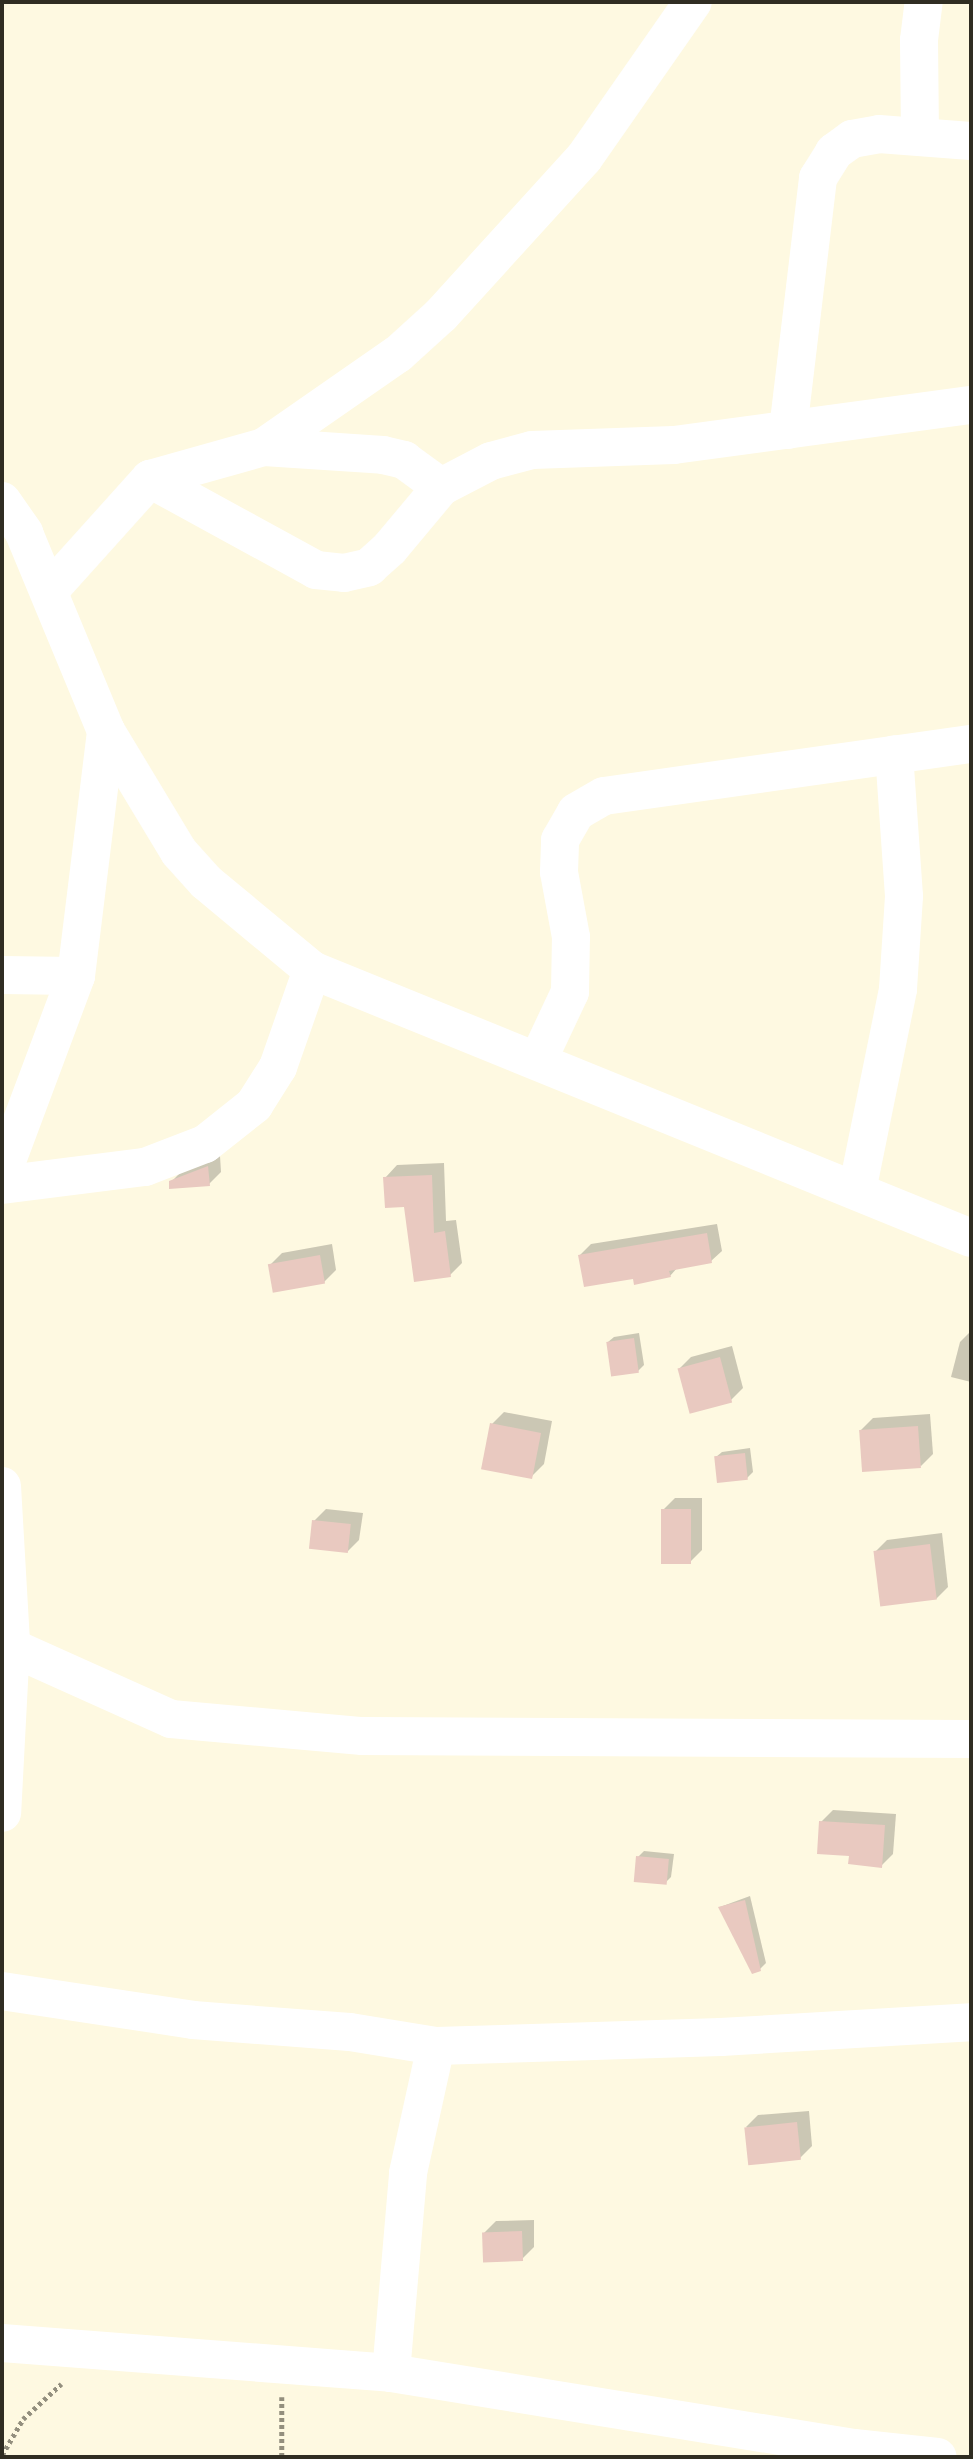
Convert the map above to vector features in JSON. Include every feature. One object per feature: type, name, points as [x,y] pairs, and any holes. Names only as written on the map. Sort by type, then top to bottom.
[{"type":"street","points":[[49,591],[150,479],[264,447],[398,354],[441,315],[584,158],[693,2]]},
{"type":"street","points":[[920,136],[919,40],[925,2]]},
{"type":"street","points":[[788,430],[818,178],[834,152],[852,139],[920,136],[971,141]]},
{"type":"street","points":[[150,479],[316,570],[344,573],[369,567],[390,548],[440,486],[491,461],[532,450],[674,445],[971,405]]},
{"type":"street","points":[[264,447],[383,455],[404,460],[440,486]]},
{"type":"street","points":[[2,501],[24,533],[106,731],[179,852],[206,882],[312,970],[971,1238]]},
{"type":"street","points":[[2,1174],[76,976],[106,731]]},
{"type":"street","points":[[538,1060],[570,992],[571,937],[559,872],[561,840],[576,813],[604,796],[971,744]]},
{"type":"street","points":[[856,1191],[898,989],[904,896],[894,754]]},
{"type":"street","points":[[2,1185],[145,1167],[205,1144],[254,1105],[278,1067],[312,970]]},
{"type":"street","points":[[2,975],[76,976]]},
{"type":"street","points":[[2,1486],[6,1643],[2,1813]]},
{"type":"street","points":[[6,1643],[126,1702],[171,1719],[362,1736],[971,1739]]},
{"type":"street","points":[[2,1991],[193,2020],[351,2032],[436,2046],[721,2037],[971,2022]]},
{"type":"street","points":[[391,2373],[408,2173],[436,2046]]},
{"type":"street","points":[[2,2343],[391,2373],[853,2453],[938,2457]]},
{"type":"path","points":[[2,2455],[23,2419],[96,2350]]},
{"type":"path","points":[[282,2365],[282,2457]]},
{"type":"building","points":[[208,1166],[210,1186],[169,1189],[169,1181]]},
{"type":"building","points":[[432,1175],[434,1233],[445,1231],[451,1277],[414,1282],[404,1207],[385,1208],[383,1177]]},
{"type":"building","points":[[707,1233],[712,1263],[669,1271],[671,1277],[634,1285],[633,1279],[584,1287],[578,1255]]},
{"type":"building","points":[[320,1255],[325,1284],[273,1293],[268,1264]]},
{"type":"building","points":[[634,1338],[639,1373],[611,1377],[606,1342]]},
{"type":"building","points":[[720,1357],[732,1402],[690,1414],[677,1368]]},
{"type":"building","points":[[490,1423],[541,1433],[532,1479],[481,1469]]},
{"type":"building","points":[[918,1426],[921,1468],[862,1472],[859,1430]]},
{"type":"building","points":[[745,1453],[748,1480],[717,1483],[714,1456]]},
{"type":"building","points":[[661,1509],[691,1509],[691,1564],[661,1564]]},
{"type":"building","points":[[312,1520],[351,1524],[348,1553],[309,1549]]},
{"type":"building","points":[[930,1544],[937,1600],[880,1607],[873,1551]]},
{"type":"building","points":[[819,1821],[885,1825],[882,1868],[848,1864],[849,1856],[817,1854]]},
{"type":"building","points":[[636,1856],[669,1859],[667,1885],[634,1882]]},
{"type":"building","points":[[745,1900],[761,1971],[752,1974],[718,1907]]},
{"type":"building","points":[[797,2122],[801,2160],[748,2165],[744,2128]]},
{"type":"building","points":[[522,2231],[523,2261],[483,2262],[482,2232]]}]
